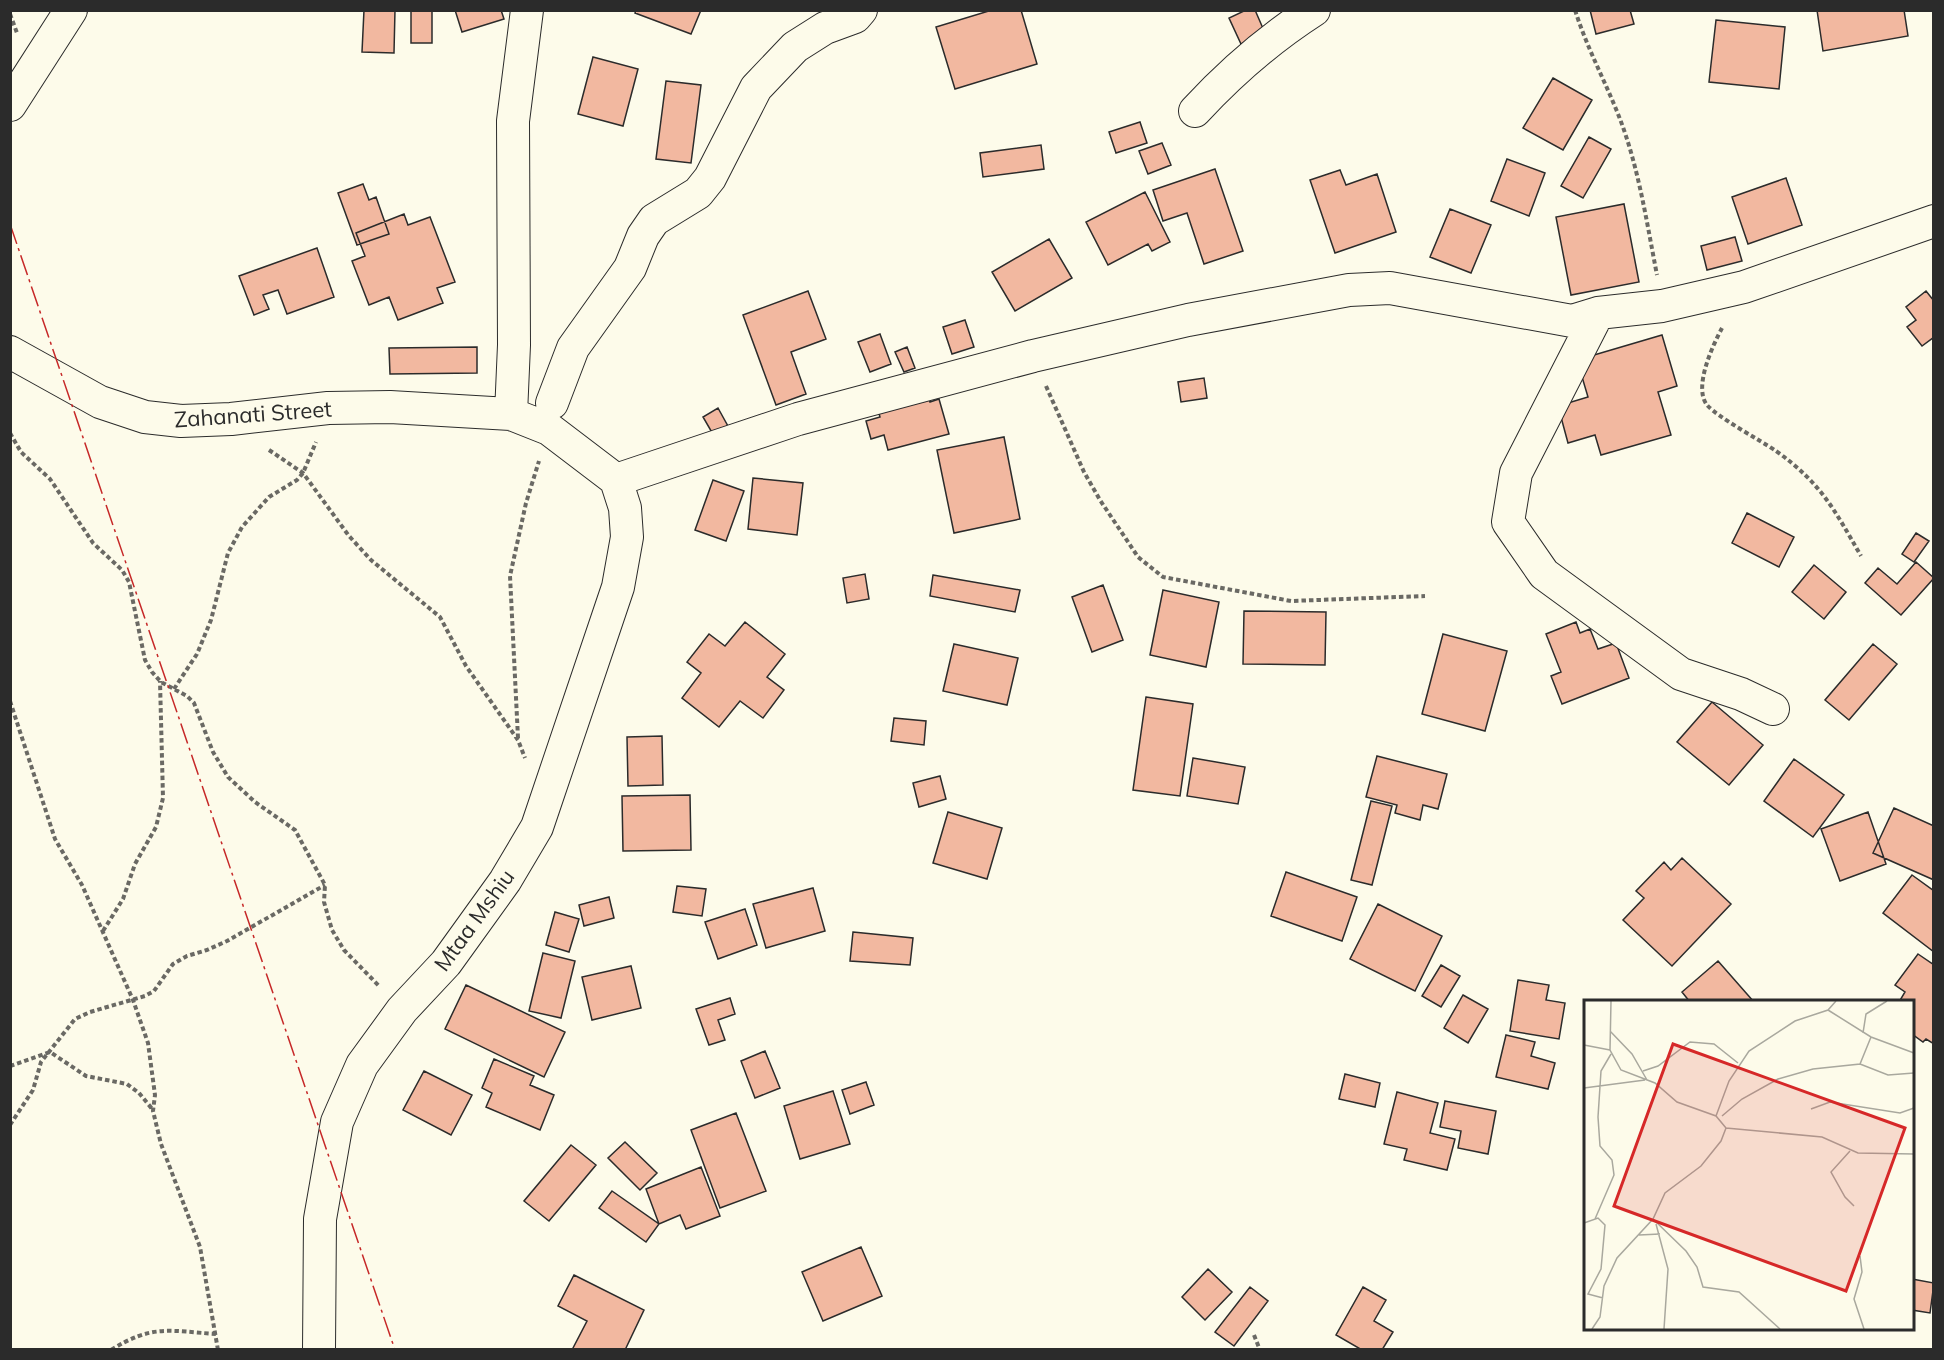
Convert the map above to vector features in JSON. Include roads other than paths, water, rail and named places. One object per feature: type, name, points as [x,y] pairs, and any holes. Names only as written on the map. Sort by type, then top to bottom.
[{"type":"street","points":[[10,105],[71,10]]},
{"type":"street","points":[[511,414],[514,345],[513,121],[528,10]]},
{"type":"street","points":[[550,416],[573,348],[630,268],[643,236],[654,220],[698,193],[710,178],[756,88],[795,47],[825,28],[855,17],[861,10]]},
{"type":"street","points":[[1195,111],[1237,67],[1284,29],[1314,10]]},
{"type":"street","points":[[514,345],[550,416],[591,459],[616,480],[798,419],[1033,356],[1188,320],[1349,290],[1390,288],[1572,321],[1598,313],[1662,306],[1744,287],[1934,221]]},
{"type":"street","points":[[1598,313],[1516,473],[1508,522],[1544,574],[1681,674],[1741,694],[1773,709]]},
{"type":"street","name":"Zahanati Street","points":[[10,352],[37,364],[100,402],[145,417],[182,421],[231,419],[328,408],[390,407],[550,416]]},
{"type":"street","name":"Mtaa Mshiu","points":[[320,1349],[320,1219],[337,1122],[362,1065],[402,1010],[446,963],[505,881],[537,827],[618,587],[627,537],[625,508],[616,480]]}]
